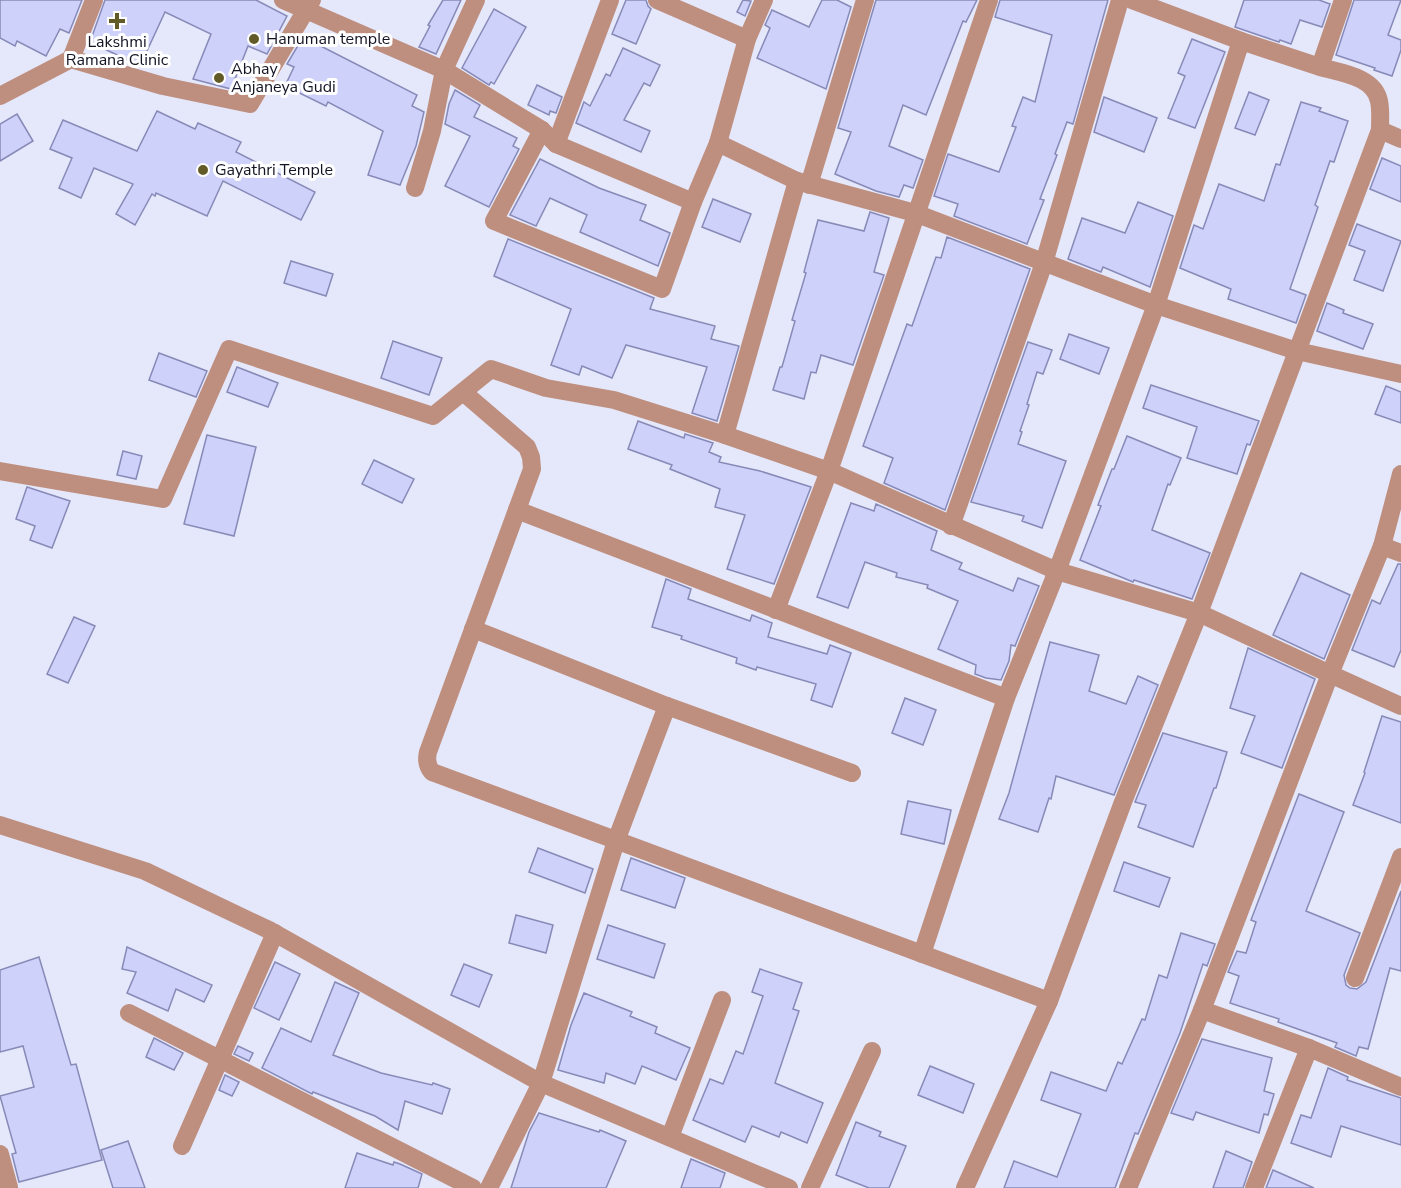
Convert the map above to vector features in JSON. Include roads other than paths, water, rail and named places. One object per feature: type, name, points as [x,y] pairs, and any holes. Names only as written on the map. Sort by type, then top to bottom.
[{"type":"street","points":[[0,96],[71,59],[94,0]]},
{"type":"street","points":[[283,0],[309,6],[444,70],[542,130],[556,144],[693,202]]},
{"type":"street","points":[[415,188],[432,131],[444,70],[476,0]]},
{"type":"street","points":[[556,144],[610,0]]},
{"type":"street","points":[[657,0],[747,39]]},
{"type":"street","points":[[542,130],[494,221],[662,289],[693,202],[718,143],[747,39],[764,0]]},
{"type":"street","points":[[725,435],[803,183],[865,0]]},
{"type":"street","points":[[777,610],[829,471],[989,0]]},
{"type":"street","points":[[951,526],[1044,263],[1120,0]]},
{"type":"street","points":[[965,1188],[1049,1001],[1123,802],[1199,613],[1380,130],[1379,101],[1374,88],[1362,80],[1241,41],[1132,0]]},
{"type":"street","points":[[1320,67],[1343,0]]},
{"type":"street","points":[[71,59],[164,86],[249,104],[309,6]]},
{"type":"street","points":[[922,954],[1006,698],[1057,571],[1156,305],[1241,41]]},
{"type":"street","points":[[1380,130],[1401,139]]},
{"type":"street","points":[[718,143],[803,183],[915,213],[1156,305],[1297,351],[1401,374]]},
{"type":"street","points":[[0,471],[163,499],[229,349],[433,416],[491,369],[546,388],[614,400],[829,471],[1057,571],[1199,613],[1401,706]]},
{"type":"street","points":[[463,392],[527,447],[532,469],[426,758],[432,772],[1049,1001]]},
{"type":"street","points":[[1128,1188],[1202,1010],[1330,674],[1382,546],[1401,474]]},
{"type":"street","points":[[517,510],[1006,698]]},
{"type":"street","points":[[1382,546],[1401,553]]},
{"type":"street","points":[[473,629],[667,706],[852,772]]},
{"type":"street","points":[[489,1188],[541,1083],[616,841],[667,706]]},
{"type":"street","points":[[0,825],[145,871],[275,933],[541,1083],[789,1188]]},
{"type":"street","points":[[1355,978],[1401,857]]},
{"type":"street","points":[[182,1146],[275,933]]},
{"type":"street","points":[[670,1137],[722,1000]]},
{"type":"street","points":[[1202,1010],[1309,1048],[1401,1087]]},
{"type":"street","points":[[129,1013],[473,1188]]},
{"type":"street","points":[[1254,1188],[1309,1048]]},
{"type":"street","points":[[810,1188],[872,1051]]},
{"type":"street","points":[[0,1154],[6,1186]]},
{"type":"place","name":"Lakshmi Ramana Clinic","points":[[117,21]]},
{"type":"place","name":"Hanuman temple","points":[[254,39]]},
{"type":"place","name":"Abhay Anjaneya Gudi","points":[[219,78]]},
{"type":"place","name":"Gayathri Temple","points":[[203,170]]}]
